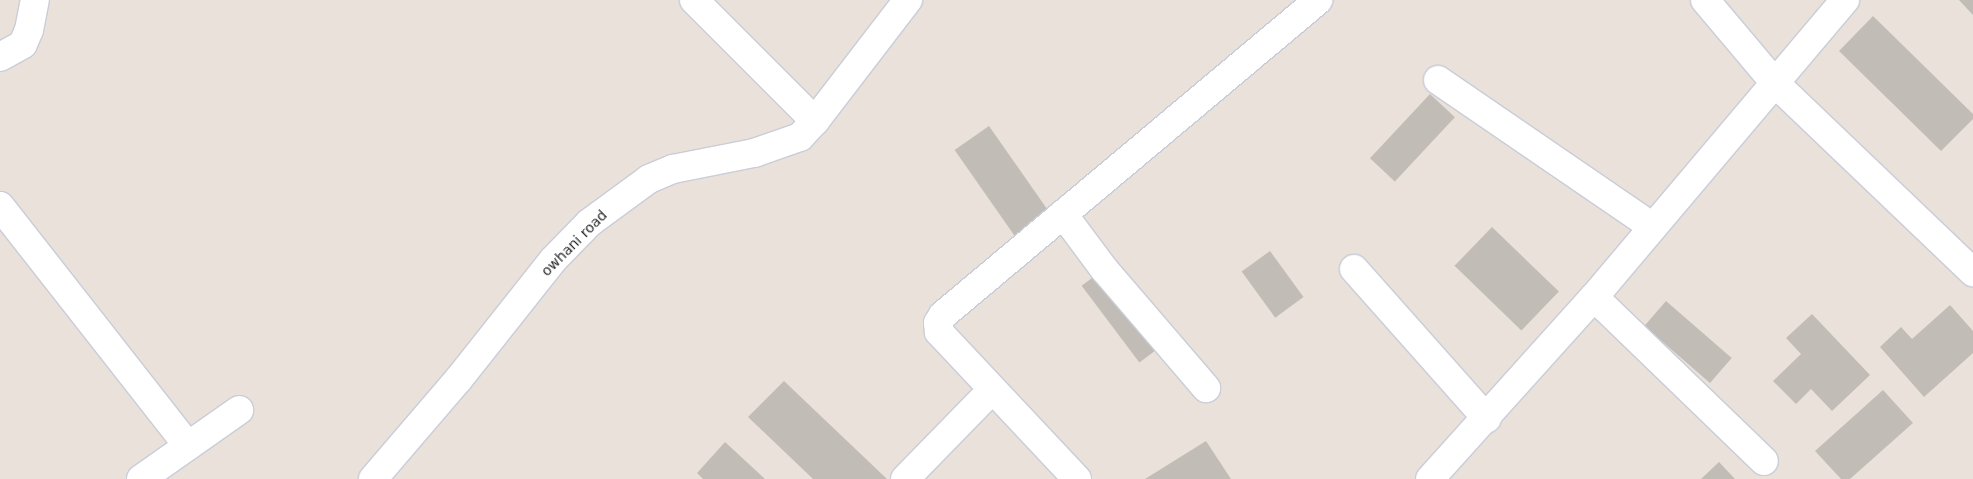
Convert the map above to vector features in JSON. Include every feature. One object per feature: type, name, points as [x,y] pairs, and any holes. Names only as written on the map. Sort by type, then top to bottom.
[{"type":"street","points":[[0,57],[23,44],[30,30],[34,0]]},
{"type":"street","points":[[694,0],[815,121]]},
{"type":"street","name":"owhani road","points":[[373,479],[458,380],[554,259],[589,223],[649,179],[673,169],[789,143],[815,121],[908,0]]},
{"type":"street","points":[[1077,479],[939,332],[938,323],[943,315],[1318,0]]},
{"type":"street","points":[[1705,0],[1775,83],[1973,272]]},
{"type":"street","points":[[1430,479],[1487,419],[1594,297],[1846,0]]},
{"type":"street","points":[[1438,80],[1653,227]]},
{"type":"street","points":[[0,206],[188,446]]},
{"type":"street","points":[[1063,214],[1104,269],[1206,388]]},
{"type":"street","points":[[1354,269],[1487,419]]},
{"type":"street","points":[[1594,297],[1764,462]]},
{"type":"street","points":[[905,479],[992,390]]},
{"type":"street","points":[[141,479],[239,410]]},
{"type":"building","points":[[1959,0],[1973,0],[1973,15]]},
{"type":"building","points":[[1873,16],[1973,114],[1973,119],[1941,151],[1839,51]]},
{"type":"building","points":[[1430,94],[1455,117],[1395,182],[1370,158]]},
{"type":"building","points":[[989,126],[1050,214],[1016,238],[955,150]]},
{"type":"building","points":[[1492,227],[1559,292],[1521,330],[1454,266]]},
{"type":"building","points":[[1270,251],[1304,297],[1275,318],[1242,272]]},
{"type":"building","points":[[1104,269],[1162,346],[1139,363],[1082,286]]},
{"type":"building","points":[[1666,301],[1732,358],[1710,383],[1644,326]]},
{"type":"building","points":[[1950,305],[1973,331],[1973,353],[1924,397],[1880,347],[1901,327],[1912,339]]},
{"type":"building","points":[[1812,314],[1870,375],[1832,411],[1811,389],[1796,404],[1773,381],[1801,354],[1786,338]]},
{"type":"building","points":[[784,381],[887,479],[813,479],[748,417]]},
{"type":"building","points":[[1883,390],[1913,423],[1850,479],[1841,479],[1815,451]]},
{"type":"building","points":[[1206,441],[1231,479],[1145,479]]},
{"type":"building","points":[[725,442],[765,479],[703,479],[697,473]]},
{"type":"building","points":[[1719,462],[1735,479],[1701,479]]}]
